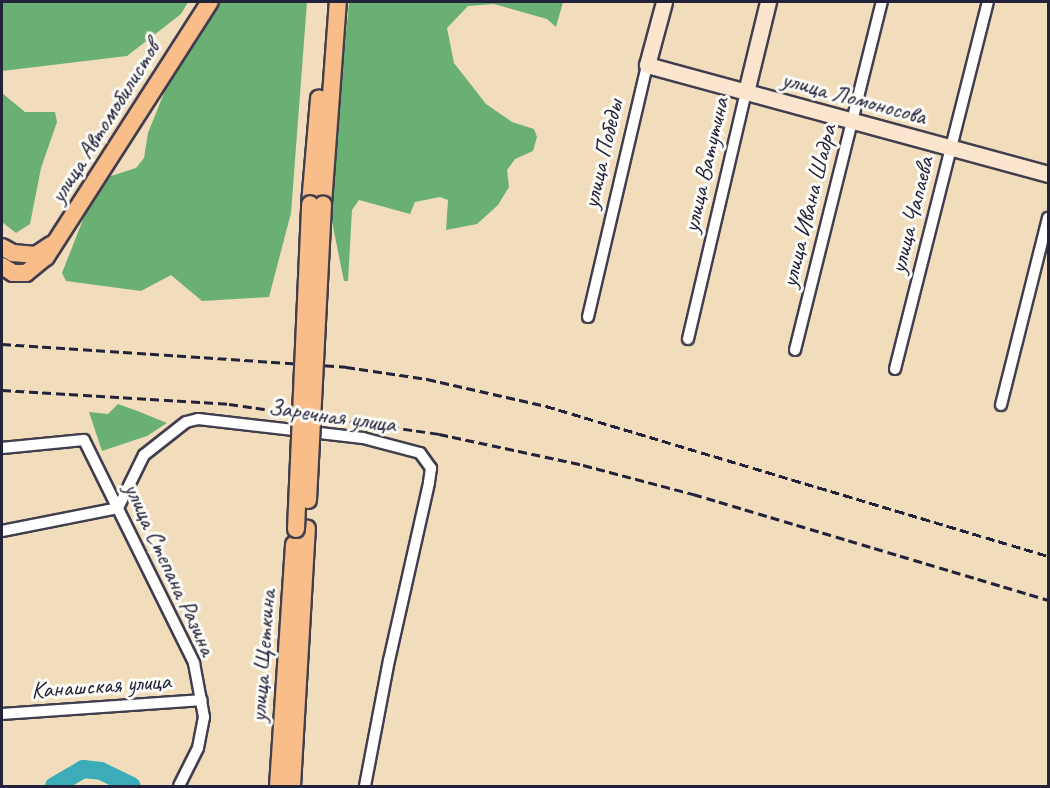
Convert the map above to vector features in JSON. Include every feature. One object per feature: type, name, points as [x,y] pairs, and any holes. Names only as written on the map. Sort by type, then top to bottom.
[{"type":"main road","name":"улица Автомобилистов","points":[[33,264],[64,231],[210,2]]},
{"type":"main road","points":[[292,786],[301,528],[328,2]]},
{"type":"main road","points":[[316,204],[338,2]]},
{"type":"main road","points":[[2,247],[33,264]]},
{"type":"main road","points":[[2,266],[13,273],[33,264]]},
{"type":"main road","name":"улица Щеткина","points":[[278,786],[301,528]]},
{"type":"street","name":"улица Победы","points":[[588,317],[664,2]]},
{"type":"street","name":"улица Ватутина","points":[[688,339],[768,2]]},
{"type":"street","name":"улица Ивана Шадра","points":[[795,350],[882,2]]},
{"type":"street","name":"улица Чапаева","points":[[895,369],[988,2]]},
{"type":"street","name":"улица Ломоносова","points":[[647,66],[1048,174]]},
{"type":"street","points":[[1001,405],[1048,218]]},
{"type":"street","name":"Заречная улица","points":[[118,508],[144,455],[186,422],[198,419],[363,438],[407,447],[427,459],[429,483],[389,660],[365,786]]},
{"type":"street","name":"улица Степана Разина","points":[[2,448],[84,440],[176,622],[194,663],[204,717],[198,748],[179,786]]},
{"type":"street","points":[[2,531],[118,508]]},
{"type":"street","name":"Канашская улица","points":[[2,714],[202,700]]},
{"type":"green space","points":[[2,2],[188,2],[181,14],[127,56],[2,71]]},
{"type":"green space","points":[[217,2],[307,2],[291,213],[269,297],[202,301],[171,275],[141,291],[66,281],[62,273],[84,217],[108,177],[136,168],[144,158],[148,133],[166,88]]},
{"type":"green space","points":[[349,2],[563,2],[556,27],[547,19],[494,4],[468,6],[447,28],[454,63],[486,104],[512,122],[534,129],[537,137],[533,151],[515,159],[507,170],[509,187],[498,205],[477,224],[446,230],[448,200],[440,197],[415,202],[410,214],[359,200],[352,210],[348,281],[344,281],[329,207]]},
{"type":"green space","points":[[2,93],[25,112],[55,112],[57,122],[41,168],[30,224],[16,233],[2,222]]},
{"type":"green space","points":[[118,404],[167,423],[147,436],[102,451],[89,412],[108,414]]},
{"type":"waterway","points":[[54,786],[83,769],[101,771],[132,786]]},
{"type":"railway","points":[[2,344],[346,367],[427,379],[546,406],[1048,556]]},
{"type":"railway","points":[[2,390],[229,404],[439,434],[583,465],[693,494],[1048,600]]}]
